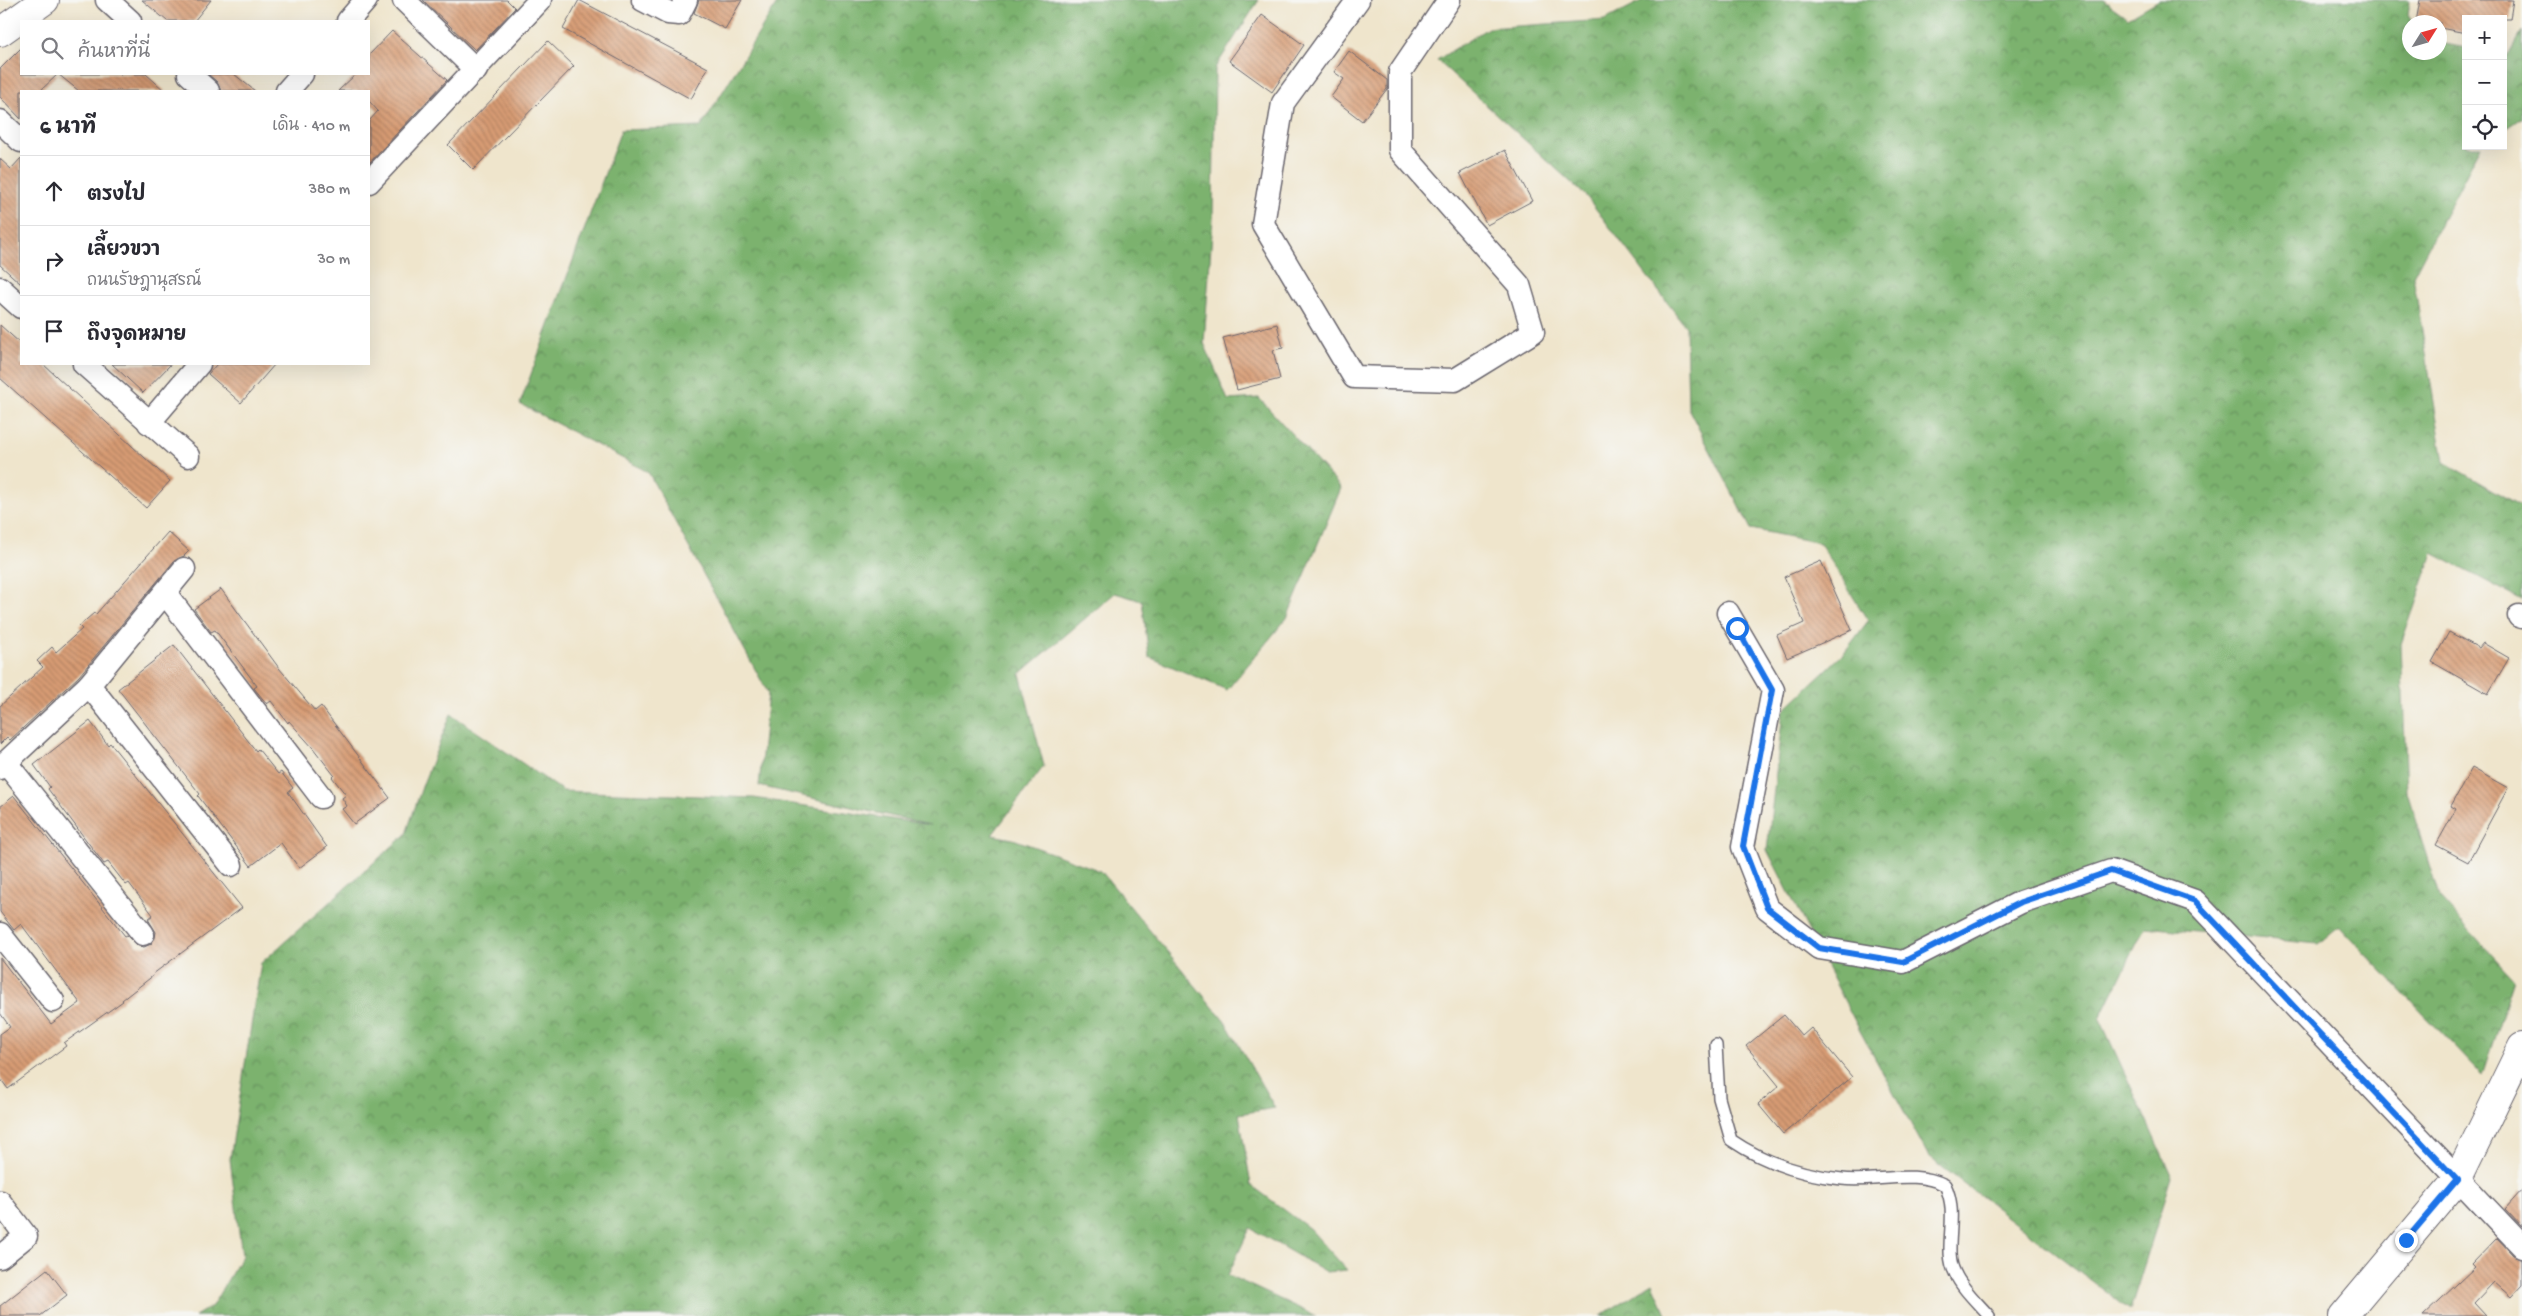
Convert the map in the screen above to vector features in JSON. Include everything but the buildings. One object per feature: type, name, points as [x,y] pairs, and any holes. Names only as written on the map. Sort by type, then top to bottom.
[{"type":"street","points":[[0,32],[45,0]]},
{"type":"street","points":[[107,0],[129,20]]},
{"type":"street","points":[[349,20],[366,0]]},
{"type":"street","points":[[404,0],[476,70]]},
{"type":"street","points":[[370,181],[540,0]]},
{"type":"street","points":[[643,0],[668,14],[679,14],[686,0]]},
{"type":"street","points":[[1358,0],[1283,103],[1263,224],[1354,376],[1454,380],[1533,332],[1519,285],[1400,150],[1400,72],[1449,0]]},
{"type":"street","points":[[190,75],[207,90]]},
{"type":"street","points":[[288,90],[301,75]]},
{"type":"street","points":[[0,121],[20,140]]},
{"type":"street","points":[[0,288],[20,306]]},
{"type":"street","points":[[85,365],[188,456]]},
{"type":"street","points":[[149,423],[198,365]]},
{"type":"street","points":[[143,934],[3,766],[89,685],[184,569]]},
{"type":"street","points":[[165,593],[321,798]]},
{"type":"street","points":[[1728,613],[1772,690],[1743,846],[1767,908],[1819,948],[1903,962],[2021,902],[2111,871],[2195,901],[2457,1180],[2522,1246]]},
{"type":"street","points":[[89,685],[231,865]]},
{"type":"street","points":[[0,934],[53,1001]]},
{"type":"street","points":[[2343,1316],[2457,1180],[2522,1047]]},
{"type":"street","points":[[0,1202],[26,1236],[0,1257]]},
{"type":"lane","points":[[1716,1046],[1719,1098],[1731,1140],[1757,1157],[1795,1171],[1843,1180],[1912,1178],[1933,1180],[1944,1186],[1952,1209],[1951,1261],[1955,1274],[1989,1316]]},
{"type":"green space","points":[[779,0],[1259,0],[1215,68],[1213,219],[1204,343],[1228,400],[1259,398],[1341,488],[1287,618],[1227,690],[1149,657],[1142,601],[1115,593],[1020,674],[1044,766],[992,835],[1013,839],[1101,871],[1226,1023],[1275,1108],[1239,1114],[1251,1185],[1310,1229],[1347,1270],[1326,1272],[1250,1228],[1228,1275],[1316,1316],[195,1316],[212,1306],[242,1256],[230,1159],[261,963],[406,834],[423,784],[451,714],[563,791],[754,798],[930,825],[759,786],[768,693],[648,472],[520,404],[621,130],[701,127]]},
{"type":"green space","points":[[1643,0],[2103,0],[2128,18],[2159,0],[2410,0],[2408,15],[2402,15],[2402,60],[2447,60],[2447,44],[2462,47],[2462,150],[2479,150],[2413,276],[2444,462],[2522,507],[2522,600],[2433,553],[2401,644],[2407,792],[2439,897],[2514,979],[2482,1075],[2339,926],[2318,944],[2145,927],[2100,1019],[2172,1177],[2130,1310],[1929,1157],[1860,1031],[1767,850],[1783,711],[1843,654],[1868,621],[1820,543],[1751,529],[1688,408],[1686,327],[1586,196],[1437,60],[1488,28],[1605,20]]},
{"type":"green space","points":[[2522,32],[2522,118],[2507,128],[2507,57]]},
{"type":"green space","points":[[1653,1283],[1667,1316],[1600,1316]]},
{"type":"route","points":[[1737,628],[1772,690],[1743,846],[1767,908],[1819,948],[1903,962],[2021,902],[2111,871],[2195,901],[2457,1180],[2406,1240]]}]
